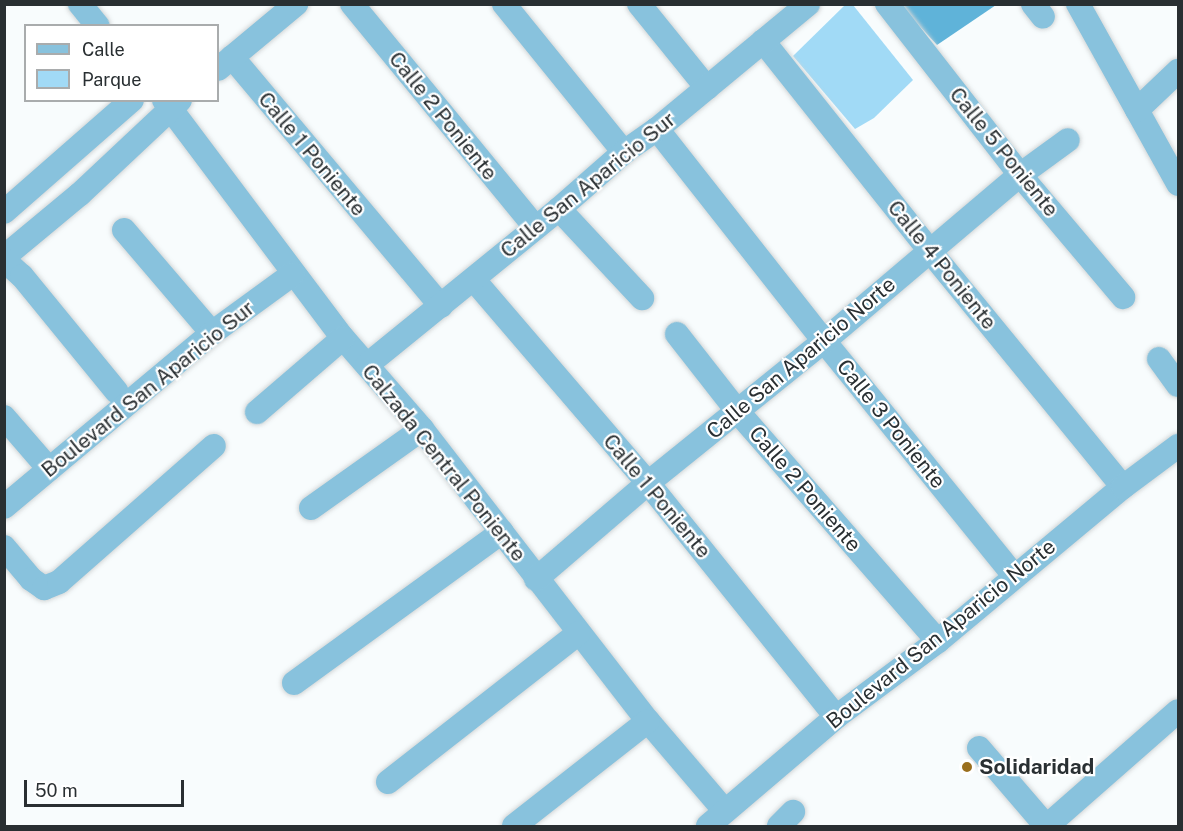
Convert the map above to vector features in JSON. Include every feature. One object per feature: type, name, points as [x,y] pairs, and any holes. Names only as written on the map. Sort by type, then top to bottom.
[{"type":"street","points":[[80,4],[96,24]]},
{"type":"street","points":[[224,63],[296,4]]},
{"type":"street","name":"Calle 2 Poniente","points":[[352,4],[534,227]]},
{"type":"street","points":[[504,4],[624,152]]},
{"type":"street","points":[[639,4],[707,88]]},
{"type":"street","name":"Calle 5 Poniente","points":[[887,4],[1020,175],[1123,297]]},
{"type":"street","points":[[1078,4],[1179,184]]},
{"type":"street","name":"Calle San Aparicio Sur","points":[[367,365],[474,280],[534,227],[560,209],[624,152],[657,129],[803,6]]},
{"type":"street","name":"Calle 4 Poniente","points":[[763,41],[929,250],[1123,487]]},
{"type":"street","name":"Calle 1 Poniente","points":[[224,63],[441,306]]},
{"type":"street","points":[[1137,110],[1179,71]]},
{"type":"street","points":[[4,212],[24,197],[130,102]]},
{"type":"street","points":[[116,391],[22,276],[4,259],[53,217],[172,103]]},
{"type":"street","name":"Calzada Central Poniente","points":[[172,103],[292,274],[343,338],[422,429],[648,721],[716,819]]},
{"type":"street","name":"Calle 3 Poniente","points":[[657,129],[824,341],[1014,576]]},
{"type":"street","name":"Calle San Aparicio Norte","points":[[536,579],[648,483],[824,341],[929,250],[1020,175],[1068,140]]},
{"type":"street","points":[[24,197],[53,217]]},
{"type":"street","points":[[560,209],[642,298]]},
{"type":"street","points":[[124,230],[212,333]]},
{"type":"street","name":"Boulevard San Aparicio Sur","points":[[5,505],[212,333],[292,274]]},
{"type":"street","name":"Calle 1 Poniente","points":[[474,280],[648,483],[836,717]]},
{"type":"street","name":"Calle 2 Poniente","points":[[677,334],[738,412],[938,641]]},
{"type":"street","points":[[257,412],[343,338]]},
{"type":"street","points":[[1159,359],[1179,385]]},
{"type":"street","points":[[4,417],[49,469]]},
{"type":"street","points":[[311,508],[422,429]]},
{"type":"street","points":[[4,547],[31,579],[44,588],[59,582],[214,446]]},
{"type":"street","name":"Boulevard San Aparicio Norte","points":[[716,819],[836,717],[938,641],[1123,487],[1179,446]]},
{"type":"street","points":[[294,683],[502,532]]},
{"type":"street","points":[[388,782],[579,633]]},
{"type":"street","points":[[979,748],[1047,826],[1179,711]]},
{"type":"street","points":[[514,826],[648,721]]},
{"type":"green space","points":[[845,5],[853,5],[913,80],[874,118],[855,129],[793,56]]},
{"type":"shaded area","points":[[900,5],[996,5],[937,45]]},
{"type":"place","name":"Solidaridad","points":[[967,767]]}]
